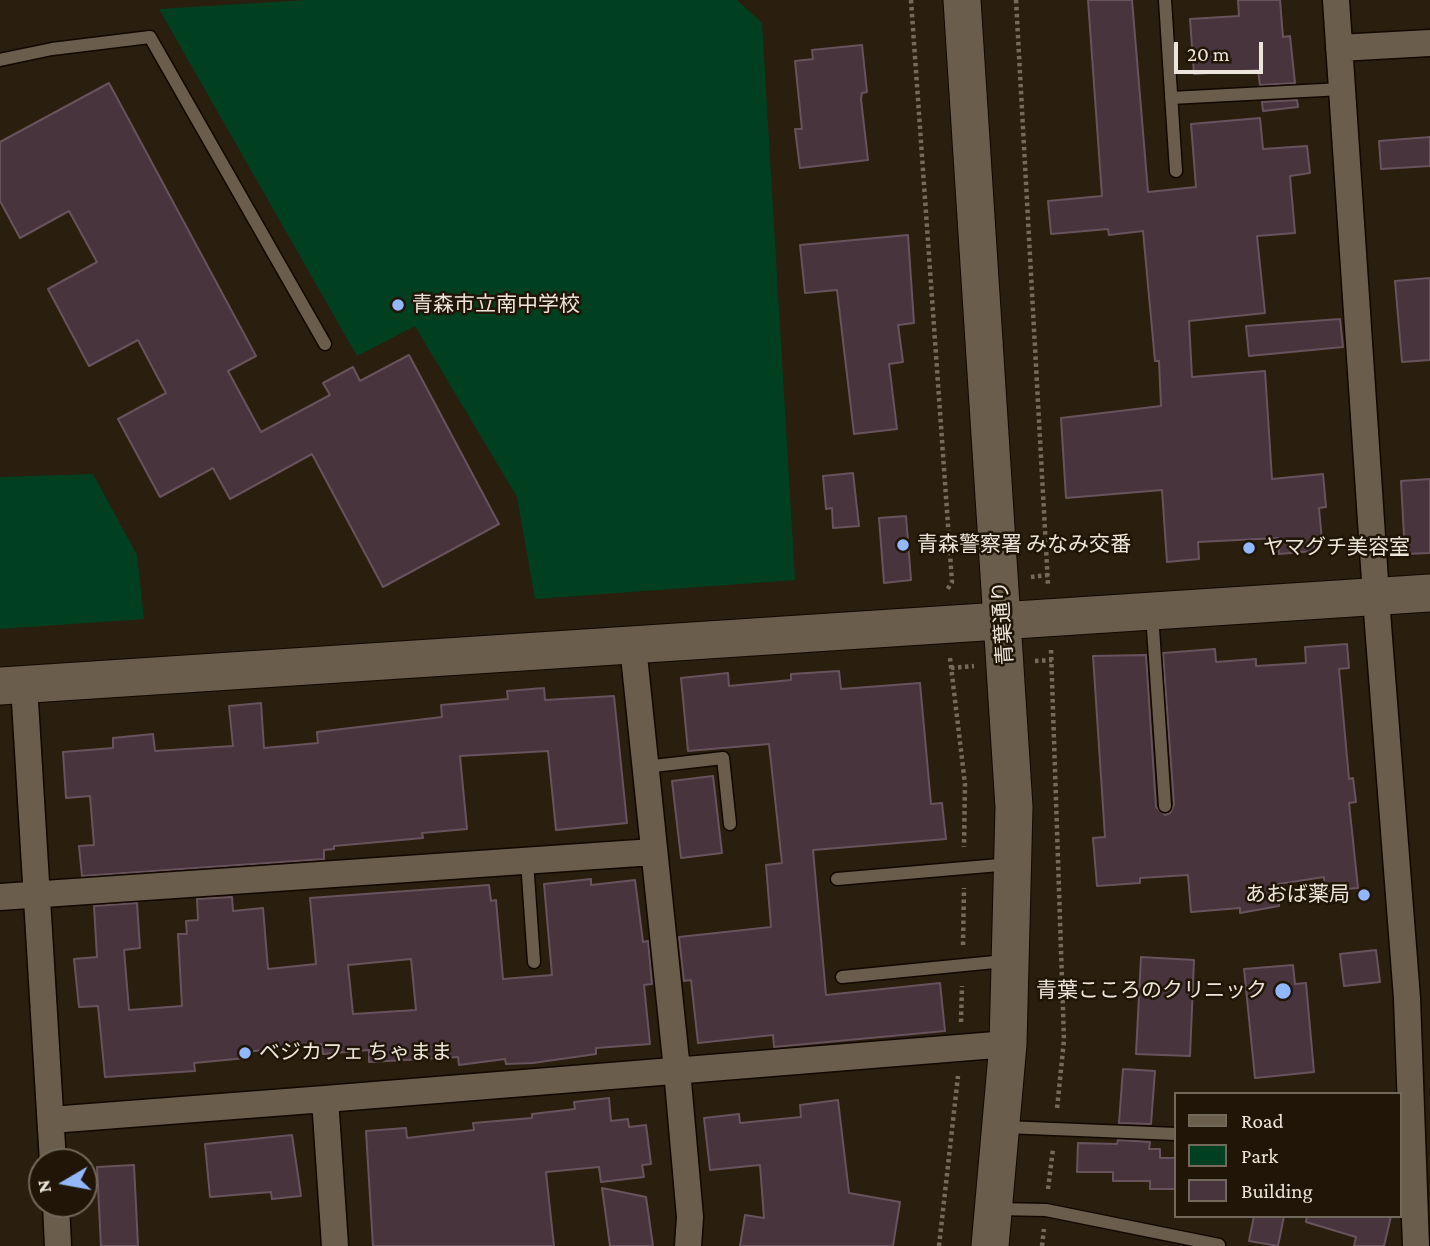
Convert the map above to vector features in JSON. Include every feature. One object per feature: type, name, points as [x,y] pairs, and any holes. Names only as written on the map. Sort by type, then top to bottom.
[{"type":"street","name":"青葉通り","points":[[962,0],[1014,807],[1013,960],[1003,1127],[990,1246]]},
{"type":"street","points":[[1336,0],[1376,597],[1422,1194],[1416,1246]]},
{"type":"street","points":[[1339,48],[1430,43]]},
{"type":"street","points":[[52,1148],[35,895],[12,685],[1430,593]]},
{"type":"street","points":[[633,646],[677,1070],[690,1217],[688,1246]]},
{"type":"street","points":[[0,897],[653,852]]},
{"type":"street","points":[[51,1120],[1008,1044]]},
{"type":"street","points":[[325,1099],[335,1246]]},
{"type":"street","points":[[57,1218],[58,1246]]},
{"type":"lane","points":[[1165,1],[1176,171]]},
{"type":"lane","points":[[0,60],[52,49],[150,37],[325,344]]},
{"type":"lane","points":[[1171,98],[1342,89]]},
{"type":"lane","points":[[1152,610],[1165,806]]},
{"type":"lane","points":[[645,766],[723,758],[730,824]]},
{"type":"lane","points":[[527,861],[534,962]]},
{"type":"lane","points":[[837,879],[964,865],[1014,863]]},
{"type":"lane","points":[[842,977],[1013,960]]},
{"type":"lane","points":[[1003,1127],[1174,1134]]},
{"type":"lane","points":[[995,1209],[1046,1210],[1219,1245]]},
{"type":"green space","points":[[305,0],[737,0],[762,23],[795,580],[535,599],[517,497],[415,326],[357,356],[159,9]]},
{"type":"green space","points":[[93,474],[137,555],[144,619],[0,629],[0,477]]},
{"type":"building","points":[[1088,0],[1132,0],[1148,192],[1196,187],[1191,124],[1260,118],[1263,149],[1307,146],[1310,173],[1290,176],[1295,233],[1257,236],[1265,313],[1189,321],[1192,377],[1265,371],[1272,479],[1323,474],[1326,507],[1319,508],[1322,541],[1314,541],[1314,551],[1279,554],[1278,538],[1198,542],[1199,559],[1167,562],[1162,490],[1066,498],[1061,418],[1161,406],[1159,361],[1155,361],[1143,231],[1109,235],[1108,229],[1051,234],[1048,201],[1102,196]]},
{"type":"building","points":[[1238,0],[1280,0],[1283,37],[1290,36],[1295,83],[1260,85],[1258,70],[1194,74],[1190,19],[1239,16]]},
{"type":"building","points":[[862,45],[867,92],[862,93],[861,99],[868,160],[800,168],[795,129],[802,129],[795,61],[813,59],[812,50]]},
{"type":"building","points":[[109,83],[256,356],[228,371],[261,432],[330,395],[323,383],[353,367],[360,381],[409,355],[499,524],[383,587],[312,454],[230,499],[213,468],[160,497],[118,419],[166,393],[138,340],[89,366],[48,289],[97,262],[69,211],[20,238],[0,201],[0,142]]},
{"type":"building","points":[[1297,100],[1298,107],[1263,111],[1262,102]]},
{"type":"building","points":[[1430,137],[1430,166],[1381,169],[1379,141]]},
{"type":"building","points":[[908,235],[914,323],[898,325],[903,362],[889,364],[897,429],[854,434],[837,290],[805,293],[800,245]]},
{"type":"building","points":[[1430,278],[1430,360],[1402,362],[1395,281]]},
{"type":"building","points":[[1340,319],[1343,347],[1249,356],[1246,326]]},
{"type":"building","points":[[853,473],[859,526],[833,528],[832,508],[826,509],[823,476]]},
{"type":"building","points":[[1430,479],[1430,553],[1405,554],[1401,481]]},
{"type":"building","points":[[906,516],[911,580],[884,583],[879,518]]},
{"type":"building","points":[[1347,644],[1349,668],[1339,669],[1349,779],[1353,778],[1356,802],[1349,803],[1358,888],[1325,891],[1324,877],[1278,884],[1279,906],[1240,913],[1240,908],[1191,912],[1188,875],[1140,878],[1140,883],[1097,886],[1093,838],[1105,837],[1093,656],[1146,655],[1156,807],[1165,815],[1170,813],[1174,805],[1163,653],[1215,649],[1216,662],[1256,659],[1256,666],[1306,663],[1305,647]]},
{"type":"building","points":[[839,671],[841,689],[920,683],[931,804],[942,803],[946,839],[813,850],[826,995],[940,983],[945,1031],[774,1047],[773,1035],[698,1043],[691,980],[684,981],[679,937],[771,927],[766,865],[782,863],[769,744],[688,751],[681,678],[728,673],[729,686],[791,680],[791,674]]},
{"type":"building","points":[[544,688],[545,700],[614,696],[627,823],[556,830],[548,751],[460,756],[467,829],[422,833],[423,838],[334,846],[334,849],[324,850],[324,859],[82,876],[79,846],[94,845],[90,796],[66,798],[63,752],[113,748],[113,738],[153,734],[155,751],[233,746],[229,706],[261,703],[264,748],[318,743],[317,732],[442,717],[441,705],[508,699],[507,691]]},
{"type":"building","points":[[713,776],[722,853],[681,858],[672,781]]},
{"type":"building","points":[[591,879],[591,885],[635,880],[643,942],[648,941],[652,984],[644,985],[650,1044],[596,1048],[596,1054],[533,1063],[506,1064],[505,1059],[459,1065],[458,1057],[369,1062],[369,1050],[323,1054],[322,1044],[245,1052],[246,1058],[194,1063],[195,1071],[105,1077],[98,1006],[79,1007],[74,959],[97,957],[94,906],[137,903],[140,948],[124,950],[129,1010],[182,1006],[178,934],[187,934],[186,921],[198,920],[197,899],[232,897],[233,911],[263,908],[268,969],[316,964],[310,898],[489,885],[491,901],[496,900],[503,979],[552,975],[544,884]],"holes":[[[411,959],[416,1010],[353,1014],[348,965]]]},
{"type":"building","points":[[1376,950],[1380,982],[1344,986],[1340,954]]},
{"type":"building","points":[[1141,957],[1194,960],[1190,1056],[1136,1054]]},
{"type":"building","points":[[1293,965],[1295,984],[1306,983],[1314,1072],[1255,1078],[1244,969]]},
{"type":"building","points":[[1123,1069],[1155,1071],[1151,1124],[1119,1123]]},
{"type":"building","points":[[609,1098],[611,1121],[628,1119],[629,1127],[646,1125],[651,1164],[642,1165],[644,1177],[601,1182],[599,1167],[546,1172],[554,1246],[373,1246],[366,1131],[406,1128],[407,1138],[474,1130],[473,1123],[532,1118],[532,1114],[575,1109],[574,1102]]},
{"type":"building","points":[[838,1100],[849,1193],[900,1202],[893,1246],[740,1246],[745,1215],[764,1218],[760,1165],[710,1170],[704,1118],[739,1114],[740,1123],[801,1117],[800,1105]]},
{"type":"building","points":[[292,1135],[301,1196],[272,1199],[271,1192],[210,1197],[205,1144]]},
{"type":"building","points":[[1118,1140],[1150,1142],[1149,1149],[1160,1149],[1160,1158],[1174,1158],[1174,1189],[1150,1189],[1150,1181],[1113,1181],[1113,1172],[1077,1172],[1078,1143],[1117,1144]]},
{"type":"building","points":[[134,1165],[138,1246],[101,1246],[98,1167]]},
{"type":"building","points":[[602,1188],[646,1197],[653,1246],[610,1246]]},
{"type":"building","points":[[1254,1218],[1284,1218],[1278,1246],[1249,1241]]},
{"type":"building","points":[[1307,1218],[1391,1218],[1384,1246],[1354,1246],[1356,1237],[1306,1222]]},
{"type":"place","name":"青森市立南中学校","points":[[398,305]]},
{"type":"place","name":"青森警察署 みなみ交番","points":[[903,545]]},
{"type":"place","name":"ヤマグチ美容室","points":[[1249,548]]},
{"type":"place","name":"あおば薬局","points":[[1364,895]]},
{"type":"place","name":"青葉こころのクリニック","points":[[1283,991]]},
{"type":"place","name":"ベジカフェ ちゃまま","points":[[245,1053]]}]
